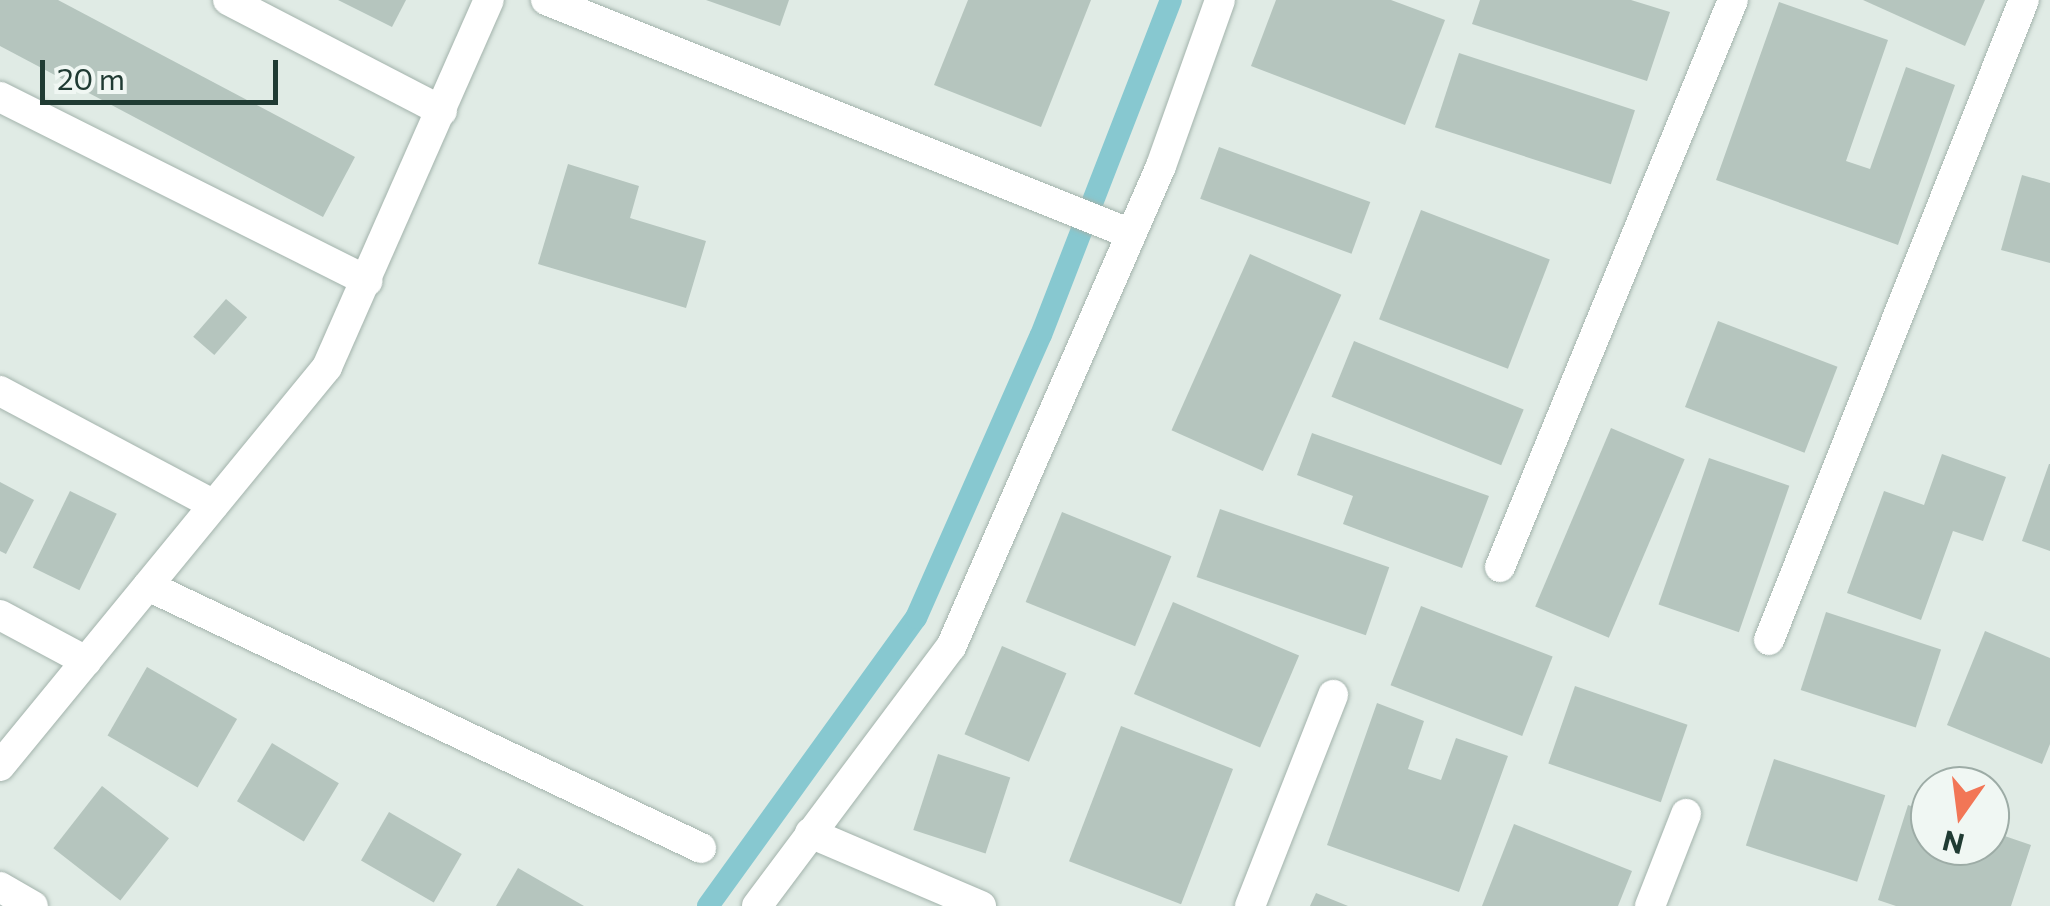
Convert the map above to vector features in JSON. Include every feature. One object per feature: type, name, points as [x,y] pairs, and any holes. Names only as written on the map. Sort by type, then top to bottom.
[{"type":"street","points":[[228,0],[442,111]]},
{"type":"street","points":[[0,766],[327,367],[489,0]]},
{"type":"street","points":[[546,0],[1056,208],[1131,234]]},
{"type":"street","points":[[757,906],[951,647],[1131,234],[1220,0]]},
{"type":"street","points":[[1500,567],[1733,0]]},
{"type":"street","points":[[1769,640],[2024,0]]},
{"type":"street","points":[[0,96],[368,281]]},
{"type":"street","points":[[0,391],[214,506]]},
{"type":"street","points":[[148,586],[701,848]]},
{"type":"street","points":[[0,615],[86,660]]},
{"type":"street","points":[[1250,906],[1333,695]]},
{"type":"street","points":[[1650,906],[1686,814]]},
{"type":"street","points":[[810,833],[981,906]]},
{"type":"street","points":[[0,888],[33,906]]},
{"type":"building","points":[[0,0],[58,0],[355,157],[323,217],[0,46]]},
{"type":"building","points":[[338,0],[406,0],[392,27]]},
{"type":"building","points":[[706,0],[789,0],[780,26]]},
{"type":"building","points":[[968,0],[1091,0],[1041,127],[934,85]]},
{"type":"building","points":[[1276,0],[1391,0],[1445,20],[1405,125],[1251,66]]},
{"type":"building","points":[[1480,0],[1631,0],[1670,12],[1647,81],[1472,24]]},
{"type":"building","points":[[1863,0],[1985,0],[1965,46]]},
{"type":"building","points":[[1779,2],[1888,40],[1846,161],[1870,169],[1906,67],[1955,85],[1898,245],[1716,180]]},
{"type":"building","points":[[1459,53],[1635,110],[1611,184],[1435,127]]},
{"type":"building","points":[[1219,147],[1370,202],[1351,254],[1200,199]]},
{"type":"building","points":[[568,164],[639,186],[630,218],[706,241],[686,308],[538,264]]},
{"type":"building","points":[[2022,175],[2050,183],[2050,263],[2001,250]]},
{"type":"building","points":[[1421,210],[1550,259],[1508,369],[1379,319]]},
{"type":"building","points":[[1250,254],[1341,295],[1263,471],[1171,430]]},
{"type":"building","points":[[226,299],[247,317],[214,355],[193,337]]},
{"type":"building","points":[[1718,321],[1837,367],[1805,453],[1685,407]]},
{"type":"building","points":[[1354,341],[1524,410],[1501,465],[1332,397]]},
{"type":"building","points":[[1611,428],[1685,459],[1609,638],[1535,607]]},
{"type":"building","points":[[1312,433],[1489,496],[1462,568],[1343,524],[1353,496],[1297,475]]},
{"type":"building","points":[[1942,454],[2006,477],[1983,541],[1953,531],[1921,620],[1847,593],[1884,491],[1924,505]]},
{"type":"building","points":[[1709,458],[1789,486],[1739,632],[1659,605]]},
{"type":"building","points":[[2050,464],[2050,551],[2022,541]]},
{"type":"building","points":[[0,482],[34,500],[6,554],[0,551]]},
{"type":"building","points":[[70,491],[117,514],[79,590],[33,567]]},
{"type":"building","points":[[1220,509],[1389,567],[1366,635],[1197,577]]},
{"type":"building","points":[[1062,512],[1171,556],[1135,646],[1026,602]]},
{"type":"building","points":[[1173,602],[1299,656],[1260,748],[1134,694]]},
{"type":"building","points":[[1421,606],[1553,657],[1522,736],[1391,685]]},
{"type":"building","points":[[1826,612],[1941,649],[1916,727],[1801,690]]},
{"type":"building","points":[[1985,631],[2050,658],[2050,744],[2042,764],[1947,725]]},
{"type":"building","points":[[1002,646],[1066,673],[1029,762],[964,734]]},
{"type":"building","points":[[147,667],[237,719],[198,787],[108,735]]},
{"type":"building","points":[[1575,686],[1688,725],[1661,802],[1548,764]]},
{"type":"building","points":[[1377,703],[1424,721],[1408,769],[1441,780],[1456,738],[1508,756],[1459,892],[1327,845]]},
{"type":"building","points":[[1121,726],[1233,769],[1181,904],[1069,861]]},
{"type":"building","points":[[272,743],[339,783],[304,841],[237,801]]},
{"type":"building","points":[[938,754],[1010,777],[986,854],[913,830]]},
{"type":"building","points":[[1774,759],[1885,795],[1857,882],[1746,846]]},
{"type":"building","points":[[102,786],[169,838],[120,901],[53,848]]},
{"type":"building","points":[[1908,805],[1910,866],[2010,866],[2010,838],[2031,845],[2011,906],[1896,906],[1878,900]]},
{"type":"building","points":[[389,812],[462,854],[434,902],[361,860]]},
{"type":"building","points":[[1514,824],[1632,871],[1618,906],[1482,906]]},
{"type":"building","points":[[518,868],[584,906],[496,906]]},
{"type":"building","points":[[1316,893],[1348,906],[1310,906]]},
{"type":"waterway","points":[[708,906],[916,618],[1041,335],[1171,0]]}]
